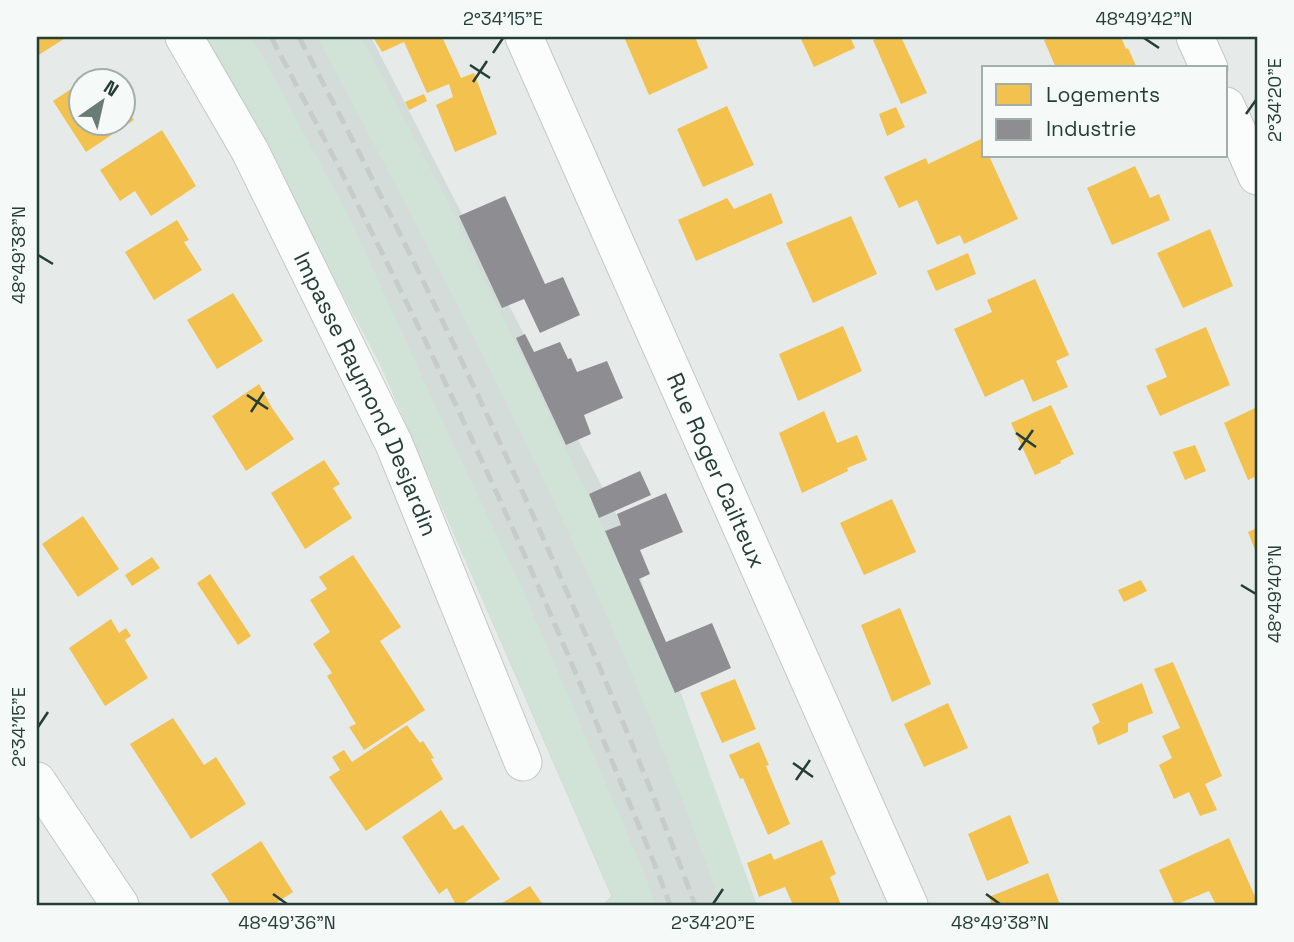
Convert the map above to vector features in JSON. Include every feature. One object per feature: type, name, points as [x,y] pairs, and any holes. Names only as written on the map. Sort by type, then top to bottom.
[{"type":"street","name":"Impasse Raymond Desjardin","points":[[184,37],[250,151],[394,444],[523,762]]},
{"type":"street","name":"Rue Roger Cailteux","points":[[524,37],[909,905]]},
{"type":"street","points":[[1195,37],[1208,66]]},
{"type":"street","points":[[1228,111],[1257,176]]},
{"type":"street","points":[[37,780],[120,905]]},
{"type":"shaded area","points":[[204,37],[371,37],[622,525],[755,905],[615,905],[379,362]]},
{"type":"green space","points":[[203,37],[252,37],[350,219],[522,588],[656,905],[602,905],[612,895],[379,362]]},
{"type":"green space","points":[[317,37],[361,37],[446,198],[687,711],[757,905],[721,905],[645,705],[547,486],[473,335]]},
{"type":"building: Logements","points":[[37,37],[67,37],[37,56]]},
{"type":"building: Logements","points":[[373,37],[442,37],[461,78],[474,73],[497,134],[455,152],[436,105],[453,97],[449,84],[427,93],[404,42],[382,52]]},
{"type":"building: Logements","points":[[624,37],[695,37],[708,68],[649,95]]},
{"type":"building: Logements","points":[[800,37],[850,37],[855,48],[814,67]]},
{"type":"building: Logements","points":[[881,37],[901,37],[927,93],[901,104],[873,40]]},
{"type":"building: Logements","points":[[1051,37],[1121,37],[1136,66],[1055,66],[1044,40]]},
{"type":"building: Logements","points":[[66,92],[66,121],[53,101]]},
{"type":"building: Logements","points":[[424,94],[427,101],[409,110],[405,102]]},
{"type":"building: Logements","points":[[727,106],[754,165],[703,187],[677,129]]},
{"type":"building: Logements","points":[[896,107],[905,127],[887,136],[879,114]]},
{"type":"building: Logements","points":[[162,130],[196,186],[151,216],[135,191],[120,201],[100,170]]},
{"type":"building: Logements","points":[[76,136],[110,136],[86,152]]},
{"type":"building: Logements","points":[[981,139],[982,158],[990,158],[1018,219],[964,244],[960,235],[937,245],[917,200],[899,208],[884,177],[926,158],[928,164]]},
{"type":"building: Logements","points":[[1135,166],[1150,198],[1159,194],[1170,220],[1112,245],[1087,188]]},
{"type":"building: Logements","points":[[771,193],[783,223],[696,261],[678,220],[727,198],[734,209]]},
{"type":"building: Logements","points":[[851,216],[877,274],[813,303],[786,243]]},
{"type":"building: Logements","points":[[177,220],[189,240],[184,242],[202,270],[154,300],[125,252]]},
{"type":"building: Logements","points":[[1210,229],[1233,286],[1183,308],[1157,253]]},
{"type":"building: Logements","points":[[968,253],[976,274],[936,291],[927,271]]},
{"type":"building: Logements","points":[[1035,279],[1069,355],[1056,361],[1068,387],[1033,402],[1023,379],[985,397],[954,329],[992,312],[987,300]]},
{"type":"building: Logements","points":[[233,293],[263,341],[217,369],[187,320]]},
{"type":"building: Logements","points":[[843,326],[862,371],[798,401],[779,354]]},
{"type":"building: Logements","points":[[1206,327],[1230,385],[1160,416],[1146,386],[1167,377],[1155,349]]},
{"type":"building: Logements","points":[[259,384],[294,439],[246,471],[212,416]]},
{"type":"building: Logements","points":[[1051,405],[1074,454],[1035,475],[1011,423]]},
{"type":"building: Logements","points":[[1257,407],[1257,476],[1248,480],[1224,423]]},
{"type":"building: Logements","points":[[824,411],[837,443],[857,435],[867,460],[802,493],[779,433]]},
{"type":"building: Logements","points":[[1195,445],[1206,471],[1185,480],[1173,452]]},
{"type":"building: Logements","points":[[324,460],[340,484],[333,488],[352,518],[305,549],[271,493]]},
{"type":"building: Logements","points":[[892,499],[916,552],[864,575],[840,523]]},
{"type":"building: Logements","points":[[83,516],[119,569],[78,597],[42,544]]},
{"type":"building: Logements","points":[[1257,528],[1257,555],[1248,532]]},
{"type":"building: Logements","points":[[353,555],[401,627],[380,641],[425,710],[364,750],[349,727],[356,724],[327,676],[332,673],[313,644],[330,632],[310,600],[327,589],[319,577]]},
{"type":"building: Logements","points":[[152,557],[160,568],[132,586],[125,575]]},
{"type":"building: Logements","points":[[210,574],[251,636],[238,645],[197,583]]},
{"type":"building: Logements","points":[[1141,580],[1147,591],[1124,602],[1118,590]]},
{"type":"building: Logements","points":[[900,608],[931,684],[892,702],[861,625]]},
{"type":"building: Logements","points":[[111,619],[119,633],[126,628],[131,636],[125,640],[148,678],[105,706],[69,648]]},
{"type":"building: Logements","points":[[1173,662],[1222,776],[1205,784],[1217,810],[1200,816],[1189,792],[1174,799],[1159,765],[1172,758],[1162,736],[1180,728],[1154,669]]},
{"type":"building: Logements","points":[[735,679],[756,729],[722,743],[700,693]]},
{"type":"building: Logements","points":[[1142,683],[1153,713],[1128,723],[1128,732],[1098,745],[1092,727],[1100,722],[1092,704]]},
{"type":"building: Logements","points":[[948,703],[968,748],[924,767],[904,724]]},
{"type":"building: Logements","points":[[173,718],[204,765],[216,757],[246,804],[191,839],[130,744]]},
{"type":"building: Logements","points":[[407,725],[420,743],[423,741],[443,779],[366,831],[329,777],[340,770],[332,757],[344,750],[352,762]]},
{"type":"building: Logements","points":[[759,742],[790,824],[768,835],[743,778],[740,779],[729,755]]},
{"type":"building: Logements","points":[[441,810],[454,830],[463,825],[500,879],[461,905],[456,905],[447,888],[439,894],[402,837]]},
{"type":"building: Logements","points":[[1010,815],[1029,863],[987,881],[968,834]]},
{"type":"building: Logements","points":[[1229,838],[1257,905],[1216,905],[1209,891],[1175,905],[1159,870]]},
{"type":"building: Logements","points":[[822,840],[836,874],[830,877],[841,905],[793,905],[785,887],[759,897],[747,863],[771,853],[774,860]]},
{"type":"building: Logements","points":[[261,841],[293,892],[273,905],[231,905],[211,874]]},
{"type":"building: Logements","points":[[1048,873],[1060,905],[992,905],[989,897]]},
{"type":"building: Logements","points":[[530,886],[543,905],[499,905]]},
{"type":"building: Industrie","points":[[505,196],[545,284],[563,277],[580,315],[540,333],[524,299],[502,308],[459,216]]},
{"type":"building: Industrie","points":[[525,334],[534,352],[560,342],[577,372],[607,361],[623,398],[584,415],[591,434],[566,445],[516,338]]},
{"type":"building: Industrie","points":[[640,471],[651,495],[599,518],[589,494]]},
{"type":"building: Industrie","points":[[666,493],[683,532],[640,550],[650,574],[639,579],[666,642],[712,623],[731,668],[675,693],[605,531],[621,525],[617,514]]},
{"type":"railway","points":[[271,37],[405,300],[490,478],[569,658],[670,905]]},
{"type":"railway","points":[[299,37],[407,248],[509,461],[621,717],[695,905]]}]
